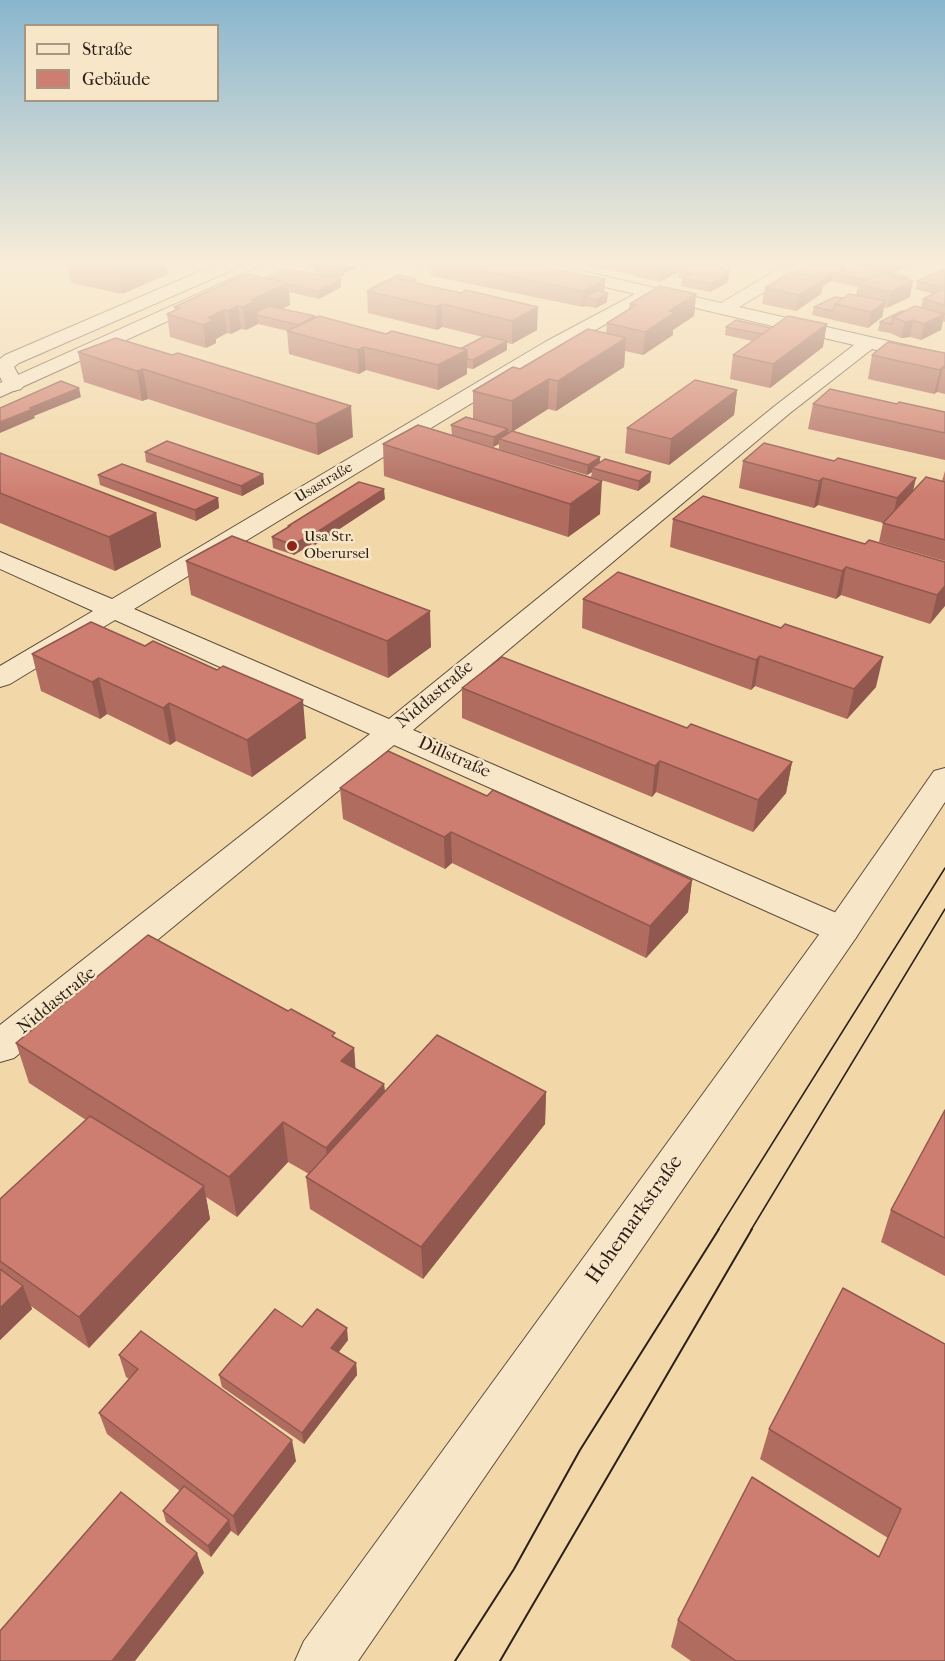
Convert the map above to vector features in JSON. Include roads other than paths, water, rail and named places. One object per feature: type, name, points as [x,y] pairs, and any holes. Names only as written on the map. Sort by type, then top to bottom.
[{"type":"street","points":[[52,342],[12,359],[4,366],[7,388],[109,342]]},
{"type":"street","name":"Usastraße","points":[[0,678],[560,342]]},
{"type":"street","points":[[869,342],[945,360]]},
{"type":"street","name":"Niddastraße","points":[[0,1047],[393,731],[776,414],[869,342]]},
{"type":"street","name":"Dillstraße","points":[[0,560],[842,930]]},
{"type":"street","name":"Hohemarkstraße","points":[[332,1658],[842,930],[945,778]]},
{"type":"tram line","points":[[718,1230],[945,868]]},
{"type":"tram line","points":[[751,1230],[945,909]]},
{"type":"tram line","points":[[455,1661],[514,1569],[580,1450],[719,1229]]},
{"type":"tram line","points":[[500,1661],[752,1229]]},
{"type":"place","name":"Usa Str. Oberursel","points":[[292,546]]}]
